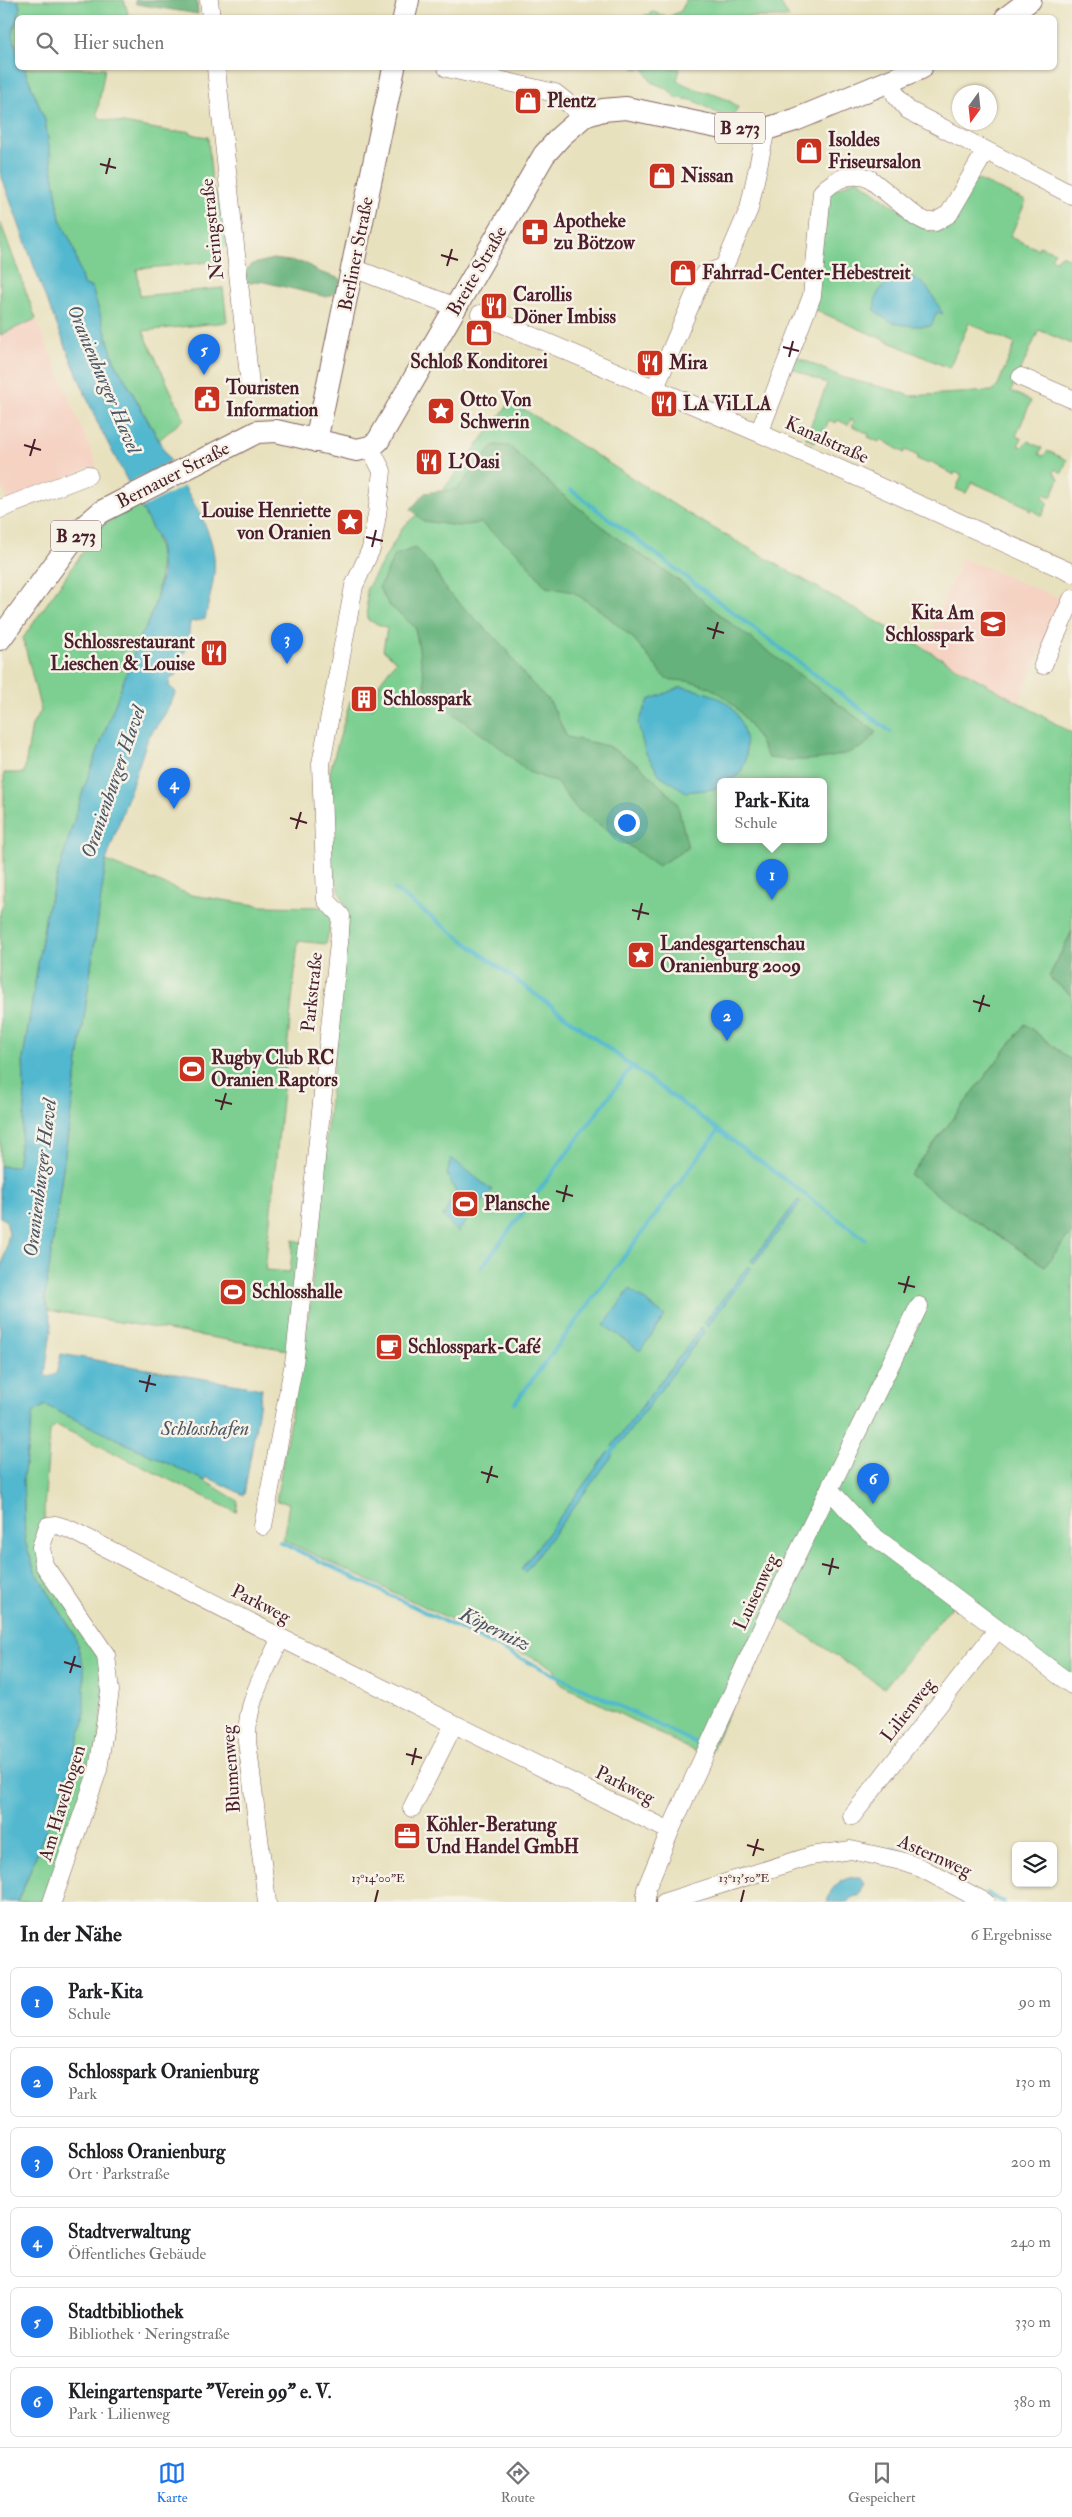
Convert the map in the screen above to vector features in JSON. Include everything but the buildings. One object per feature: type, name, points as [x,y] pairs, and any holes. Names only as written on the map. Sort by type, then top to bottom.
[{"type":"main road","points":[[405,15],[408,0]]},
{"type":"main road","points":[[1010,15],[1030,0]]},
{"type":"main road","name":"Berliner Straße","points":[[316,441],[394,70]]},
{"type":"main road","name":"B 273","points":[[584,116],[603,110],[626,108],[717,127],[766,128],[795,120],[916,70]]},
{"type":"main road","name":"Breite Straße","points":[[376,441],[544,155],[561,136],[584,116]]},
{"type":"main road","name":"Bernauer Straße","points":[[0,639],[80,530],[101,512],[257,432],[276,431],[316,441]]},
{"type":"main road","name":"B 273","points":[[316,441],[357,450],[376,441]]},
{"type":"street","points":[[209,0],[211,15]]},
{"type":"street","name":"Neringstraße","points":[[216,70],[250,385]]},
{"type":"street","points":[[456,70],[555,93],[584,116]]},
{"type":"street","points":[[890,81],[896,96],[908,110],[985,152],[1072,195]]},
{"type":"street","points":[[655,388],[703,275],[724,266],[749,209],[766,128]]},
{"type":"street","points":[[759,434],[812,296],[822,192],[828,186],[852,174],[862,175],[870,179],[917,217],[927,222],[935,222],[949,214],[985,152]]},
{"type":"street","points":[[353,268],[456,307]]},
{"type":"street","name":"Kanalstraße","points":[[480,314],[655,388],[1072,573]]},
{"type":"street","points":[[1021,377],[1072,399]]},
{"type":"street","name":"Parkstraße","points":[[263,1526],[297,1338],[340,933],[341,916],[326,900],[321,764],[354,586],[371,549],[377,515],[382,472],[376,441]]},
{"type":"street","points":[[0,509],[88,474]]},
{"type":"street","points":[[1043,665],[1072,599]]},
{"type":"street","name":"Luisenweg","points":[[646,1902],[646,1889],[670,1831],[772,1606],[919,1306]]},
{"type":"street","points":[[830,1490],[868,1532],[1072,1685]]},
{"type":"street","name":"Parkweg","points":[[48,1526],[56,1525],[69,1529],[281,1638],[670,1831]]},
{"type":"street","name":"Am Havelbogen","points":[[48,1526],[40,1547],[44,1565],[106,1655],[110,1691],[98,1770],[52,1902]]},
{"type":"street","name":"Lilienweg","points":[[852,1816],[997,1630]]},
{"type":"street","name":"Blumenweg","points":[[267,1902],[247,1741],[247,1720],[257,1688],[281,1638]]},
{"type":"street","points":[[412,1808],[454,1724]]},
{"type":"street","name":"Asternweg","points":[[665,1902],[812,1856],[850,1850],[882,1856],[921,1868],[985,1902]]},
{"type":"shaded area","points":[[36,319],[97,465],[7,501],[0,481],[0,335]]},
{"type":"shaded area","name":"Kita Am Schlosspark","points":[[962,558],[1063,600],[1018,702],[923,648]]},
{"type":"green space","points":[[18,0],[124,0],[128,15],[18,15],[20,8]]},
{"type":"green space","points":[[135,0],[197,0],[198,14],[136,4]]},
{"type":"green space","points":[[686,0],[778,0],[788,15],[672,15],[681,11]]},
{"type":"green space","points":[[653,12],[662,15],[646,15]]},
{"type":"green space","points":[[15,25],[15,44],[12,35]]},
{"type":"green space","points":[[25,70],[105,70],[97,114],[101,119],[173,132],[188,131],[195,135],[208,137],[212,185],[214,192],[220,195],[231,245],[218,249],[219,261],[137,269],[140,296],[223,288],[227,322],[143,331],[184,419],[159,440],[114,360],[92,288],[83,284],[73,246],[60,219],[45,120]]},
{"type":"green space","points":[[645,70],[680,70],[677,80],[692,88],[724,98],[738,107],[733,117],[728,116],[695,101],[675,97],[668,89],[651,82]]},
{"type":"green space","points":[[857,179],[925,229],[933,232],[944,230],[976,179],[1026,201],[1010,237],[1038,249],[1039,246],[1055,252],[1051,258],[1055,260],[1061,255],[1072,260],[1072,344],[1039,330],[1011,391],[1031,401],[1016,436],[1022,439],[1018,445],[1022,447],[1028,441],[1042,448],[1039,454],[1043,456],[1048,451],[1067,460],[1062,473],[1055,469],[1054,473],[1059,479],[1051,497],[1044,494],[1043,497],[1048,503],[1042,516],[1033,510],[1029,511],[1030,508],[972,482],[966,493],[956,489],[962,475],[955,472],[954,475],[930,461],[929,464],[917,459],[918,456],[905,450],[904,453],[881,439],[879,442],[868,437],[869,434],[852,426],[854,421],[851,419],[848,425],[838,420],[836,423],[829,420],[824,431],[821,430],[815,442],[806,438],[827,384],[787,366],[792,355],[844,378],[910,396],[992,391],[997,387],[1015,344],[969,323],[949,368],[811,308],[825,195]]},
{"type":"green space","points":[[0,221],[36,319],[0,335]]},
{"type":"green space","points":[[273,259],[305,263],[319,272],[341,279],[337,290],[327,297],[260,281],[244,282],[242,273],[253,264]]},
{"type":"green space","points":[[511,401],[687,513],[1072,733],[1072,931],[1049,977],[1072,996],[1072,1061],[1025,1024],[910,1175],[958,1210],[1045,1266],[1072,1231],[1072,1680],[955,1602],[884,1688],[773,1613],[708,1758],[560,1684],[554,1668],[283,1540],[289,1503],[276,1501],[310,1304],[348,913],[330,866],[330,771],[350,701],[373,708],[380,682],[396,661],[383,650],[387,628],[368,620],[366,590],[403,527],[440,494]],"holes":[[[447,1174],[492,1190],[456,1192]]]},
{"type":"green space","points":[[494,445],[509,446],[559,492],[622,542],[685,585],[721,616],[876,732],[862,747],[838,756],[803,760],[768,758],[748,723],[731,703],[710,688],[697,683],[666,679],[634,639],[600,610],[573,592],[546,587],[520,555],[481,523],[458,526],[423,521],[411,509],[425,493],[457,489]]},
{"type":"green space","points":[[139,502],[153,529],[159,551],[160,574],[155,604],[83,791],[46,913],[23,1059],[25,1109],[17,1168],[0,1166],[0,912],[4,902],[4,773],[24,773],[32,725],[41,711],[23,638],[101,526]]},
{"type":"green space","points":[[415,548],[432,565],[446,590],[506,649],[524,675],[551,703],[567,737],[608,746],[639,765],[677,802],[688,848],[658,866],[577,809],[556,782],[528,772],[498,746],[427,695],[415,627],[389,605],[379,588],[395,555]]},
{"type":"green space","points":[[106,861],[191,895],[262,906],[325,907],[332,917],[326,944],[298,941],[265,1270],[290,1272],[293,1240],[302,1242],[288,1350],[47,1310],[45,1297]]},
{"type":"green space","points":[[1072,931],[1072,996],[1049,977]]},
{"type":"green space","points":[[1025,1024],[1072,1061],[1072,1231],[1045,1266],[958,1210],[910,1175]]},
{"type":"green space","points":[[45,1405],[205,1481],[238,1501],[236,1512],[56,1425],[50,1431],[44,1508],[45,1533],[41,1547],[106,1655],[98,1770],[52,1902],[18,1902],[71,1765],[84,1720],[74,1634],[34,1569],[25,1541],[23,1477],[33,1413]]},
{"type":"water","points":[[0,0],[18,0],[20,8],[18,15],[15,15],[12,35],[15,44],[15,70],[25,70],[45,120],[60,219],[73,246],[83,284],[92,288],[114,360],[202,518],[212,546],[214,558],[213,579],[205,619],[190,622],[188,643],[184,654],[180,655],[176,675],[170,678],[169,686],[176,692],[165,714],[148,738],[106,861],[45,1297],[52,1324],[45,1374],[48,1377],[56,1374],[61,1354],[262,1389],[244,1495],[207,1477],[205,1481],[45,1405],[33,1413],[23,1477],[25,1541],[34,1569],[74,1634],[84,1668],[84,1720],[71,1765],[18,1902],[0,1902],[0,1276],[9,1233],[6,1220],[0,1217],[0,1166],[17,1167],[25,1109],[23,1059],[46,913],[83,791],[141,633],[144,632],[155,604],[162,573],[159,542],[97,422],[44,294],[0,172]]},
{"type":"water","points":[[899,273],[908,275],[922,283],[935,299],[943,314],[937,312],[931,326],[894,323],[881,316],[875,310],[876,298],[881,288]]},
{"type":"water","points":[[681,687],[705,692],[728,704],[741,723],[745,736],[745,761],[741,771],[733,778],[717,778],[717,787],[713,789],[686,792],[660,775],[645,752],[638,723],[649,700]]},
{"type":"water","name":"Plansche","points":[[451,1158],[492,1190],[458,1232],[443,1216],[456,1192],[447,1174]]},
{"type":"water","points":[[798,1200],[801,1202],[754,1263],[751,1261]]},
{"type":"water","points":[[748,1266],[751,1269],[708,1326],[704,1323]]},
{"type":"water","points":[[630,1289],[665,1316],[640,1351],[604,1325]]},
{"type":"water","points":[[701,1328],[705,1331],[616,1449],[612,1446]]},
{"type":"water","points":[[608,1452],[613,1455],[525,1572],[521,1569]]},
{"type":"water","points":[[854,1877],[861,1877],[864,1882],[860,1896],[855,1896],[847,1902],[827,1902],[830,1892],[836,1885]]},
{"type":"pier","points":[[173,460],[186,485],[140,509],[126,484]]},
{"type":"waterway","points":[[571,490],[891,732]]},
{"type":"waterway","points":[[395,890],[865,1239]]},
{"type":"waterway","points":[[482,1267],[632,1066]]},
{"type":"waterway","points":[[515,1403],[718,1131]]},
{"type":"waterway","points":[[608,1457],[618,1444]]},
{"type":"waterway","name":"Köpernitz","points":[[280,1542],[696,1743]]},
{"type":"waterway","name":"Köpernitz","points":[[893,1848],[925,1861]]},
{"type":"waterway","name":"Köpernitz","points":[[986,1893],[1004,1902]]},
{"type":"place","name":"Plentz","points":[[528,101]]},
{"type":"place","name":"Isoldes Friseursalon","points":[[809,151]]},
{"type":"place","name":"Nissan","points":[[662,176]]},
{"type":"place","name":"Apotheke zu Bötzow","points":[[535,232]]},
{"type":"place","name":"Fahrrad-Center-Hebestreit","points":[[683,273]]},
{"type":"place","name":"Carollis Döner Imbiss","points":[[494,306]]},
{"type":"place","name":"Schloß Konditorei","points":[[479,333]]},
{"type":"place","name":"Mira","points":[[650,363]]},
{"type":"place","name":"Stadtbibliothek","points":[[204,375]]},
{"type":"place","name":"Touristen Information","points":[[207,399]]},
{"type":"place","name":"LA ViLLA","points":[[664,404]]},
{"type":"place","name":"Otto Von Schwerin","points":[[441,411]]},
{"type":"place","name":"L'Oasi","points":[[429,462]]},
{"type":"place","name":"Louise Henriette von Oranien","points":[[350,522]]},
{"type":"place","name":"Kita Am Schlosspark","points":[[993,624]]},
{"type":"place","name":"Schlossrestaurant Lieschen & Louise","points":[[214,653]]},
{"type":"place","name":"Schloss Oranienburg","points":[[287,664]]},
{"type":"place","name":"Schlosspark","points":[[364,699]]},
{"type":"place","name":"Stadtverwaltung","points":[[174,809]]},
{"type":"place","name":"Park-Kita","points":[[772,900]]},
{"type":"place","name":"Landesgartenschau Oranienburg 2009","points":[[641,955]]},
{"type":"place","name":"Schlosspark Oranienburg","points":[[727,1041]]},
{"type":"place","name":"Rugby Club RC Oranien Raptors","points":[[192,1069]]},
{"type":"place","name":"Plansche","points":[[465,1204]]},
{"type":"place","name":"Schlosshalle","points":[[233,1292]]},
{"type":"place","name":"Schlosspark-Café","points":[[389,1347]]},
{"type":"place","name":"Kleingartensparte \"Verein 99\" e. V.","points":[[873,1504]]},
{"type":"place","name":"Köhler-Beratung Und Handel GmbH","points":[[407,1836]]},
{"type":"water label","name":"Oranienburger Havel","points":[[104,379]]},
{"type":"water label","name":"Oranienburger Havel","points":[[113,782]]},
{"type":"water label","name":"Oranienburger Havel","points":[[40,1178]]},
{"type":"water label","name":"Schlosshafen","points":[[205,1428]]}]
